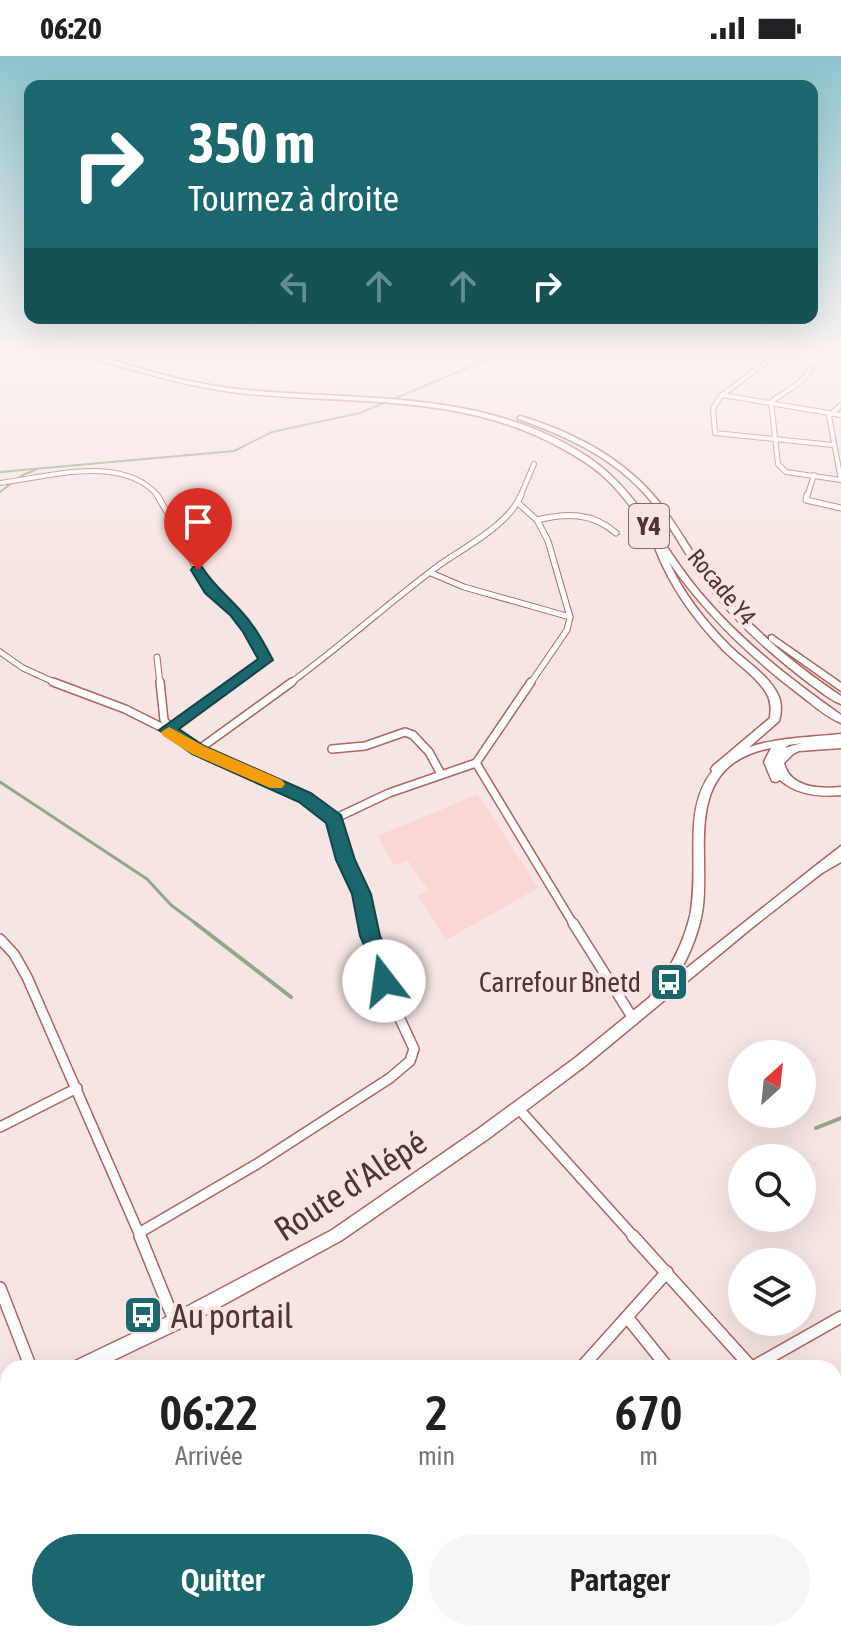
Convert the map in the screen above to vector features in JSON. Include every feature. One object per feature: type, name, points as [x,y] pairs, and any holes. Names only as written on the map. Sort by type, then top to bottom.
[{"type":"highway","name":"Rocade Y4","points":[[517,426],[554,440],[611,476],[636,504],[695,591],[727,628],[785,679],[841,720]]},
{"type":"highway","name":"Rocade Y4","points":[[542,426],[609,459],[657,503],[712,586],[734,610],[785,659],[841,701]]},
{"type":"highway","points":[[654,533],[670,577],[687,603],[720,642],[762,680],[773,694],[776,705],[775,719],[717,769]]},
{"type":"highway","points":[[734,610],[841,688]]},
{"type":"highway","points":[[836,741],[786,751],[780,757],[779,770],[798,787],[826,793],[841,791]]},
{"type":"highway","points":[[786,743],[776,749],[769,762],[770,770],[779,782],[809,797],[841,798]]},
{"type":"highway","points":[[818,870],[841,854]]},
{"type":"main road","points":[[717,769],[738,755],[786,743],[836,741]]},
{"type":"main road","name":"Route d'Alépé","points":[[634,1020],[660,991],[689,937],[697,908],[702,799],[705,785],[717,769]]},
{"type":"main road","name":"Route d'Alépé","points":[[96,1360],[175,1322],[337,1235],[518,1108],[634,1020],[818,870]]},
{"type":"street","points":[[715,426],[716,433],[833,445]]},
{"type":"street","points":[[773,426],[777,461],[784,471],[841,480],[829,426]]},
{"type":"street","points":[[198,750],[366,628],[431,573],[488,532],[518,503],[534,464]]},
{"type":"street","points":[[0,483],[108,470],[148,486],[159,495],[175,532],[174,540],[191,559],[210,590],[235,612],[250,631],[266,660],[169,729]]},
{"type":"street","points":[[814,475],[806,500],[841,508]]},
{"type":"street","points":[[334,819],[389,793],[476,763],[567,630],[570,617],[548,541],[537,520],[518,503]]},
{"type":"street","points":[[537,520],[580,515],[604,521],[616,533]]},
{"type":"street","points":[[431,573],[464,587],[570,617]]},
{"type":"street","points":[[0,652],[15,665],[46,681],[110,702],[169,729],[198,750],[305,797],[334,819],[345,860],[362,894],[370,936],[382,963],[387,991],[414,1049],[414,1055],[390,1078],[257,1164],[139,1233]]},
{"type":"street","points":[[157,657],[164,720],[169,729]]},
{"type":"street","points":[[332,749],[365,746],[405,732],[413,735],[429,752],[441,774]]},
{"type":"street","points":[[476,763],[634,1020]]},
{"type":"street","points":[[0,939],[8,945],[29,984],[77,1088],[175,1322]]},
{"type":"street","points":[[0,1127],[77,1088]]},
{"type":"street","points":[[518,1108],[744,1360]]},
{"type":"street","points":[[588,1360],[667,1272]]},
{"type":"street","points":[[0,1288],[28,1360]]},
{"type":"street","points":[[627,1317],[662,1360]]},
{"type":"street","points":[[765,1360],[841,1317]]},
{"type":"shaded area","points":[[478,794],[538,888],[446,940],[418,896],[428,890],[408,861],[394,865],[378,836]]},
{"type":"waterway","points":[[0,472],[234,451],[272,432],[300,426]]},
{"type":"waterway","points":[[0,492],[21,476],[37,469]]},
{"type":"waterway","points":[[0,782],[147,879],[171,905],[198,925]]},
{"type":"waterway","points":[[195,923],[291,997]]},
{"type":"waterway","points":[[816,1128],[841,1118]]},
{"type":"slow traffic","points":[[169,732],[198,750],[276,784]]},
{"type":"place","name":"Carrefour Bnetd","points":[[669,982]]},
{"type":"place","name":"Au portail","points":[[143,1315]]},
{"type":"route","points":[[198,570],[210,590],[235,612],[250,631],[266,660],[167,730],[198,750],[305,797],[334,819],[345,860],[362,894],[366,921],[379,951],[384,981]]}]
